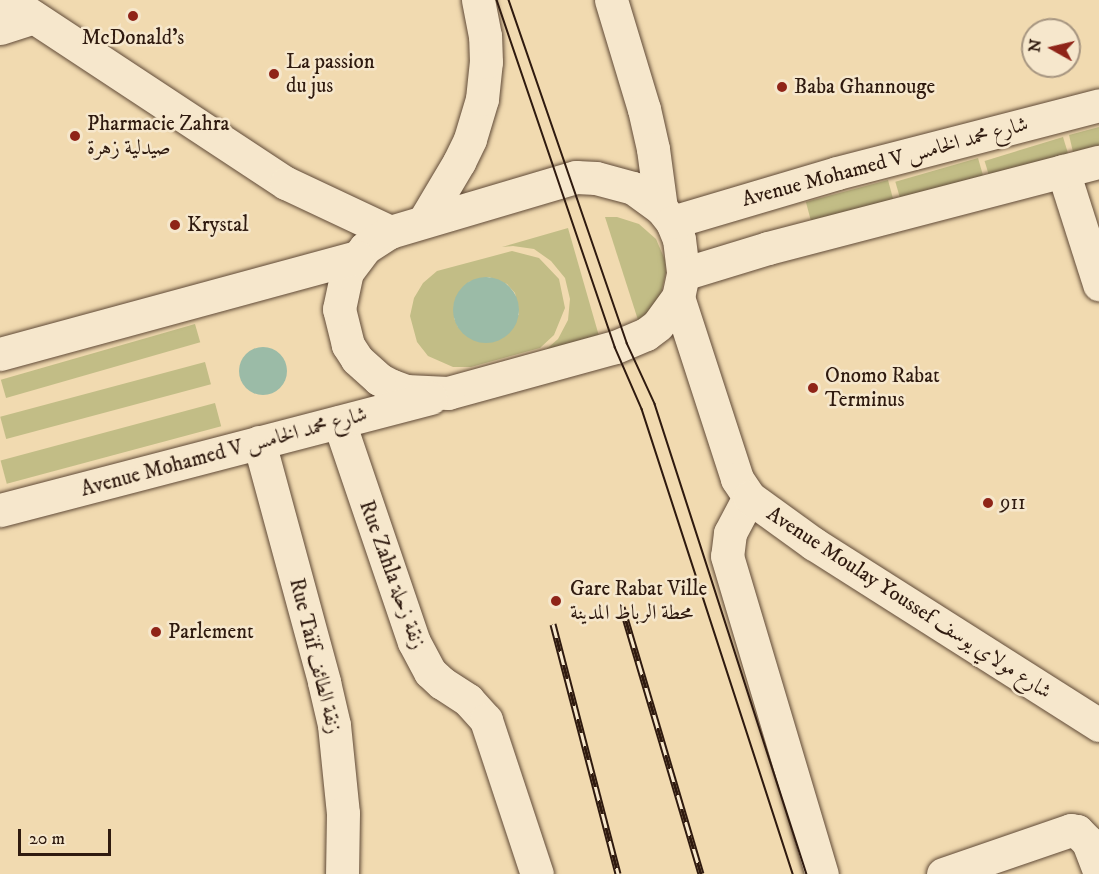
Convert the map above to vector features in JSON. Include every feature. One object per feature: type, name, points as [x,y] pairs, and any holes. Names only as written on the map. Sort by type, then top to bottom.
[{"type":"street","points":[[424,221],[470,139],[482,99],[486,62],[485,36],[478,0]]},
{"type":"street","name":"Avenue Moulay Youssef شارع مولاي يوسف","points":[[611,0],[644,110],[666,215],[679,239],[681,285],[737,479],[749,497],[814,544],[1099,725]]},
{"type":"street","points":[[0,28],[20,9],[286,183],[390,232]]},
{"type":"street","name":"Avenue Mohamed V شارع محمد الخامس","points":[[666,215],[1099,105]]},
{"type":"street","points":[[681,285],[768,248],[1099,162]]},
{"type":"street","points":[[1062,171],[1099,284]]},
{"type":"street","points":[[448,393],[406,391],[392,386],[379,380],[357,359],[342,328],[339,309],[347,272],[357,257],[373,242],[390,232],[424,221],[576,177],[596,178],[624,185],[666,215]]},
{"type":"street","points":[[0,354],[357,257]]},
{"type":"street","name":"Avenue Mohamed V شارع محمد الخامس","points":[[0,510],[448,393],[627,343],[658,325],[681,285]]},
{"type":"street","name":"Rue Zahla زنقة زحلة","points":[[339,422],[414,642],[430,672],[468,700],[486,720],[537,874]]},
{"type":"street","name":"Rue Taïf زنقة الطائف","points":[[259,442],[334,725],[343,813],[342,874]]},
{"type":"street","points":[[749,497],[729,533],[727,556],[822,874]]},
{"type":"street","points":[[943,874],[1064,832],[1077,831],[1094,856]]},
{"type":"shaded area","points":[[1099,127],[1099,145],[1073,152],[1069,135]]},
{"type":"shaded area","points":[[1063,137],[1068,153],[990,177],[985,161]]},
{"type":"shaded area","points":[[978,158],[983,175],[900,199],[895,182]]},
{"type":"shaded area","points":[[888,180],[893,199],[811,221],[806,202]]},
{"type":"shaded area","points":[[605,217],[617,217],[639,224],[656,239],[665,260],[666,272],[661,294],[647,313],[638,320]]},
{"type":"shaded area","points":[[568,228],[599,336],[542,353],[558,339],[568,320],[570,299],[565,278],[551,261],[534,249],[502,247]]},
{"type":"shaded area","points":[[512,251],[539,258],[559,279],[565,308],[554,335],[540,348],[471,367],[453,367],[428,356],[417,342],[410,316],[414,298],[423,283],[437,271]],"holes":[[[489,277],[507,284],[515,293],[519,315],[458,327],[454,318],[456,298],[469,282]]]},
{"type":"shaded area","points":[[486,277],[499,280],[509,287],[516,297],[519,310],[516,323],[509,333],[499,340],[486,343],[473,340],[463,333],[456,323],[453,310],[456,297],[463,287],[473,280]]},
{"type":"shaded area","points":[[195,324],[200,342],[6,398],[1,380]]},
{"type":"shaded area","points":[[263,347],[280,354],[287,371],[280,388],[263,395],[246,388],[239,371],[246,354]]},
{"type":"shaded area","points":[[205,362],[211,384],[6,439],[0,417]]},
{"type":"shaded area","points":[[215,403],[221,426],[7,484],[1,460]]},
{"type":"tram line","points":[[497,0],[615,347],[642,409],[793,874]]},
{"type":"tram line","points":[[509,0],[627,343],[655,404],[807,874]]},
{"type":"railway","points":[[622,607],[701,874]]},
{"type":"railway","points":[[553,624],[618,874]]},
{"type":"place","name":"McDonald's","points":[[133,16]]},
{"type":"place","name":"La passion du jus","points":[[274,74]]},
{"type":"place","name":"Baba Ghannouge","points":[[782,87]]},
{"type":"place","name":"Pharmacie Zahra صيدلية زهرة","points":[[75,136]]},
{"type":"place","name":"Krystal","points":[[175,225]]},
{"type":"place","name":"Onomo Rabat Terminus","points":[[813,388]]},
{"type":"place","name":"911","points":[[988,503]]},
{"type":"place","name":"Gare Rabat Ville محطة الرباط المدينة","points":[[556,601]]},
{"type":"place","name":"Parlement","points":[[156,632]]}]
